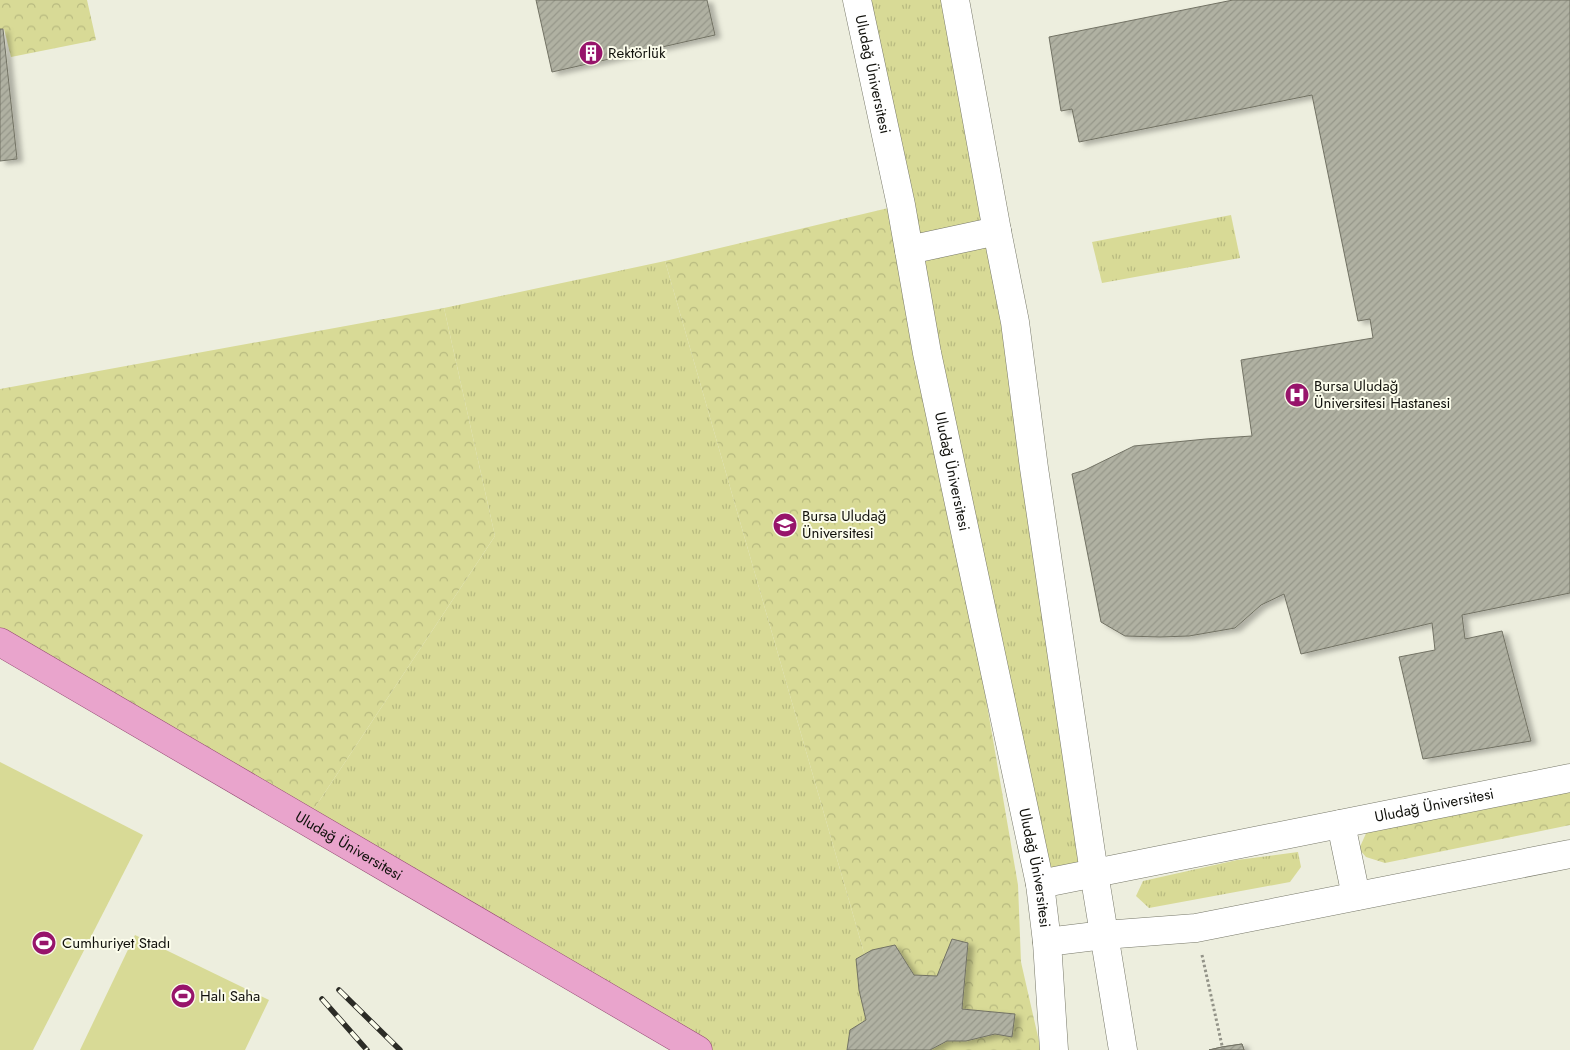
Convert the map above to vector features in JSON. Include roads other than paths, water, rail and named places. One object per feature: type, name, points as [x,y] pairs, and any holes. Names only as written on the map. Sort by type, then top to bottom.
[{"type":"main road","name":"Uludağ Üniversitesi","points":[[0,642],[698,1050]]},
{"type":"street","name":"Uludağ Üniversitesi","points":[[857,0],[901,205],[927,353],[1040,884],[1048,942],[1054,1050]]},
{"type":"street","points":[[955,0],[996,231],[1015,322],[1034,468],[1094,873],[1123,1050]]},
{"type":"street","points":[[908,250],[996,231]]},
{"type":"street","name":"Uludağ Üniversitesi","points":[[1040,884],[1570,778]]},
{"type":"street","points":[[1341,824],[1356,896]]},
{"type":"street","name":"Uludağ Üniversitesi","points":[[1048,942],[1104,935],[1196,928],[1570,854]]},
{"type":"railway","points":[[339,990],[400,1050]]},
{"type":"railway","points":[[322,999],[367,1050]]},
{"type":"place","name":"Rektörlük","points":[[591,53]]},
{"type":"place","name":"Bursa Uludağ Üniversitesi Hastanesi","points":[[1297,395]]},
{"type":"place","name":"Bursa Uludağ Üniversitesi","points":[[785,525]]},
{"type":"place","name":"Cumhuriyet Stadı","points":[[44,943]]},
{"type":"place","name":"Halı Saha","points":[[183,996]]}]
